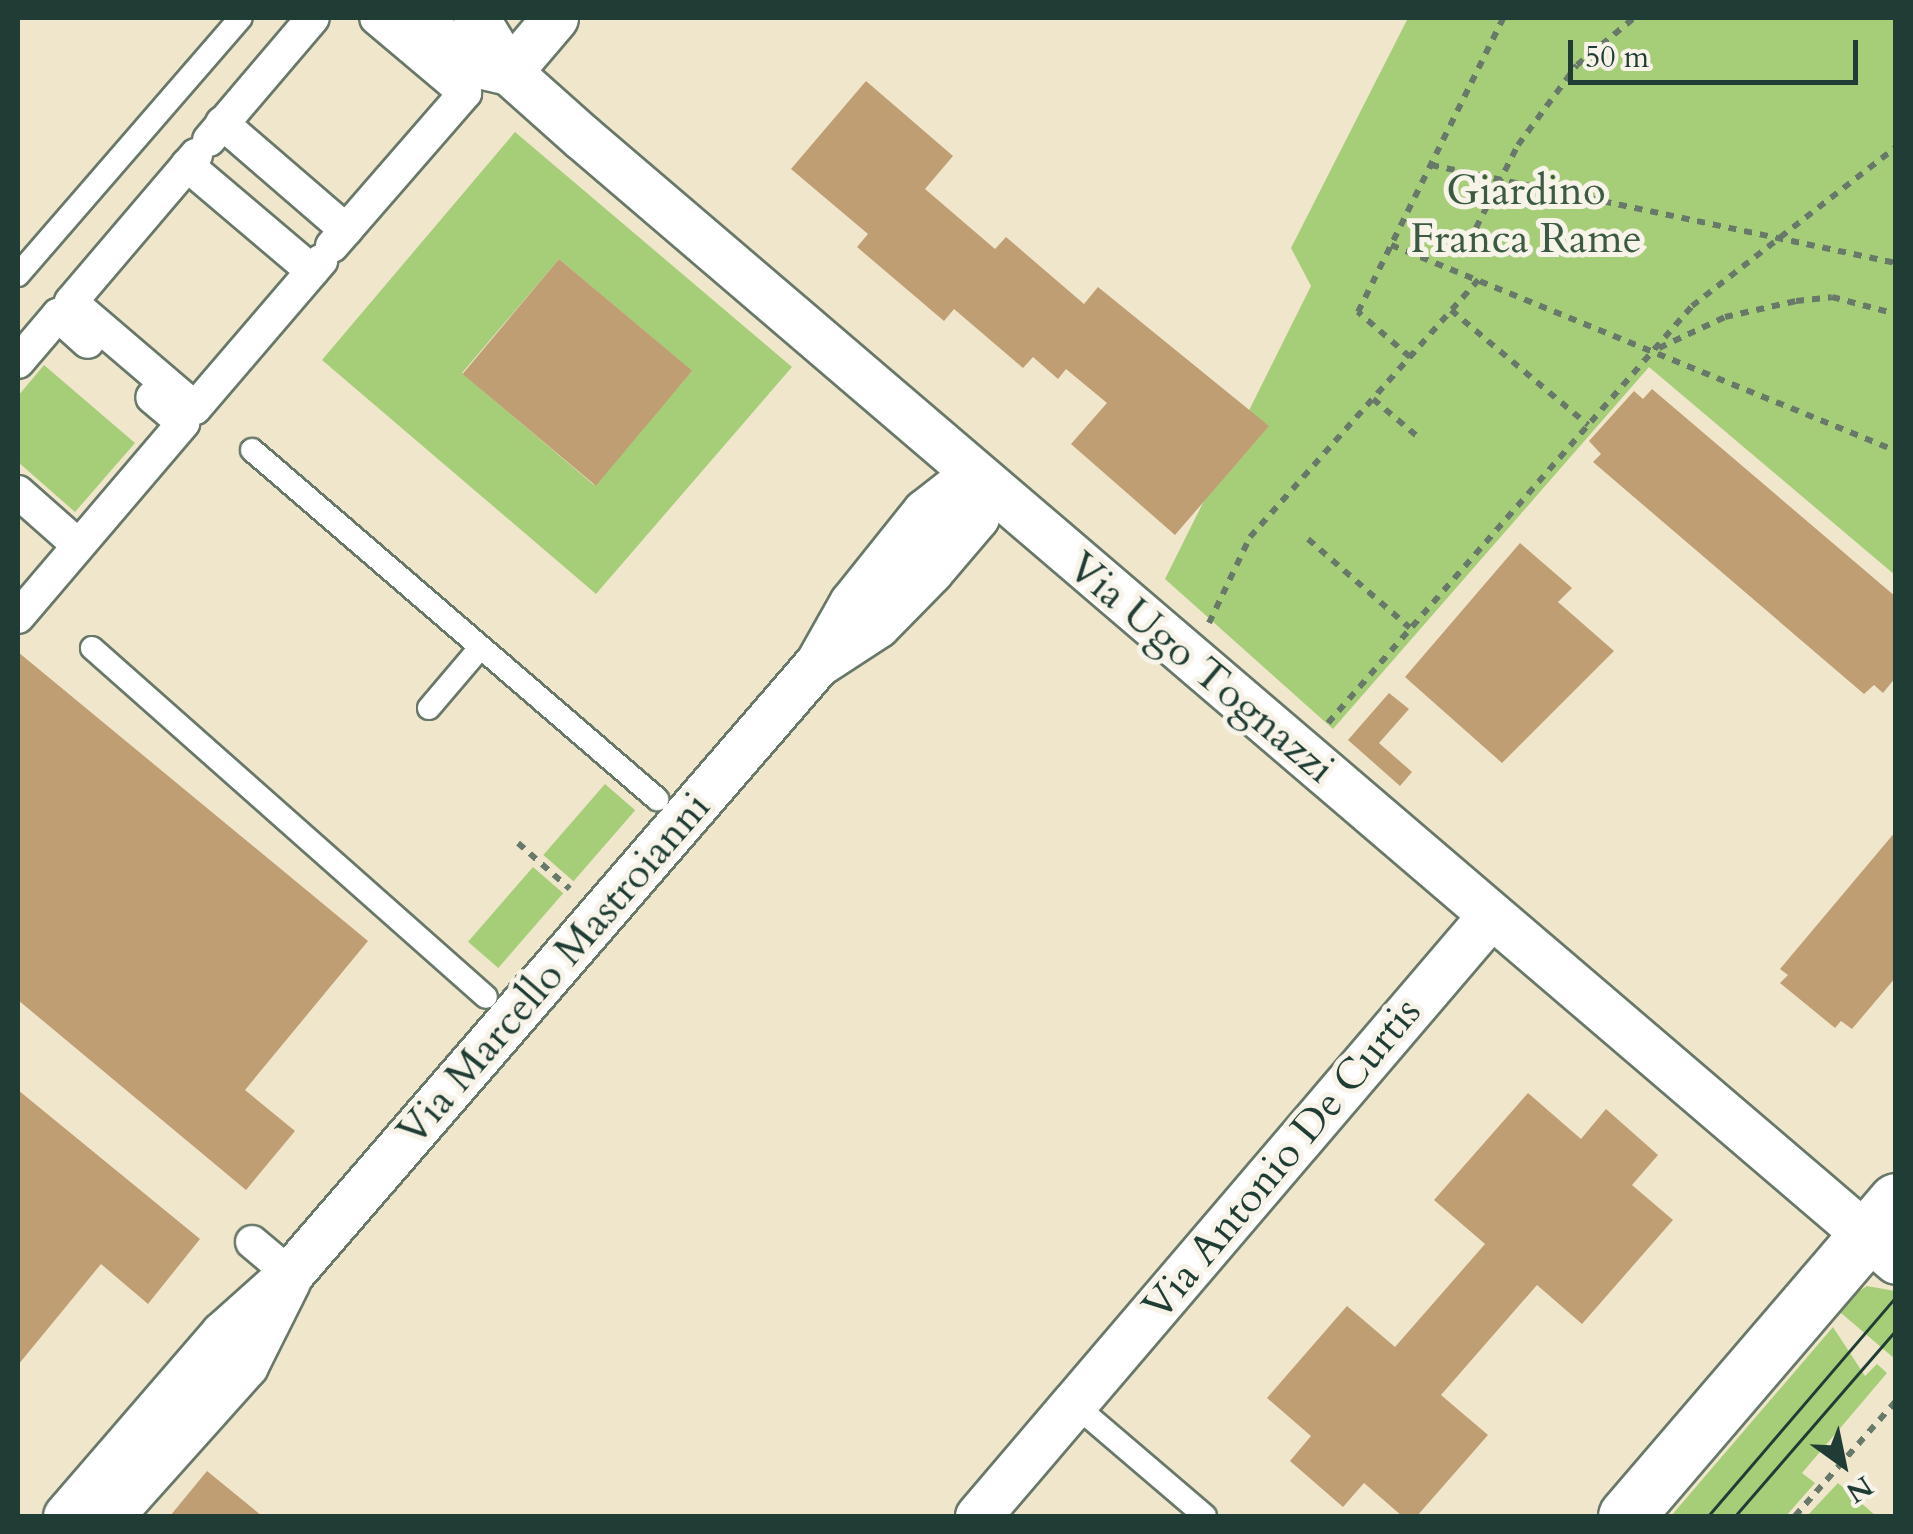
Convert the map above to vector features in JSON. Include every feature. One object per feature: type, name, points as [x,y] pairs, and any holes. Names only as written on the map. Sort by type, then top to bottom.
[{"type":"street","points":[[313,18],[70,302],[195,408],[465,93],[376,18]]},
{"type":"street","name":"Via Ugo Tognazzi","points":[[414,18],[470,63],[509,72]]},
{"type":"street","name":"Via Ugo Tognazzi","points":[[476,18],[509,72],[982,482],[1491,915],[1886,1233]]},
{"type":"street","points":[[509,72],[555,18]]},
{"type":"street","points":[[203,146],[328,252]]},
{"type":"street","points":[[203,146],[328,252]]},
{"type":"street","points":[[18,362],[58,316],[183,423],[78,545],[22,602]]},
{"type":"street","name":"Via Marcello Mastroianni","points":[[66,1516],[210,1347],[290,1274],[818,663],[846,612],[925,512],[962,483],[982,482]]},
{"type":"street","points":[[18,492],[78,545]]},
{"type":"street","name":"Via Antonio De Curtis","points":[[978,1516],[1491,915]]},
{"type":"street","points":[[1626,1516],[1886,1233]]},
{"type":"street","points":[[252,1242],[290,1274]]},
{"type":"street","name":"Via Marcello Mastroianni","points":[[110,1516],[253,1355],[290,1274]]},
{"type":"lane","points":[[18,275],[241,18]]},
{"type":"lane","points":[[252,450],[657,799]]},
{"type":"lane","points":[[92,648],[486,996]]},
{"type":"lane","points":[[429,708],[480,649]]},
{"type":"lane","points":[[1074,1404],[1205,1516]]},
{"type":"path","points":[[1410,357],[1358,312],[1503,18]]},
{"type":"path","points":[[1476,228],[1500,179],[1577,65],[1634,18]]},
{"type":"path","points":[[1321,732],[1652,352],[1776,238],[1896,147]]},
{"type":"path","points":[[1431,165],[1896,262]]},
{"type":"path","points":[[1391,245],[1896,451]]},
{"type":"path","points":[[1192,660],[1250,537],[1478,280]]},
{"type":"path","points":[[1652,352],[1777,304],[1832,298],[1896,314]]},
{"type":"path","points":[[1451,310],[1588,425]]},
{"type":"path","points":[[1373,399],[1418,437]]},
{"type":"path","points":[[1308,539],[1410,628]]},
{"type":"path","points":[[518,844],[555,876]]},
{"type":"path","points":[[1795,1516],[1896,1401]]},
{"type":"green space","name":"Giardino Franca Rame","points":[[1408,18],[1895,18],[1895,575],[1649,367],[1333,729],[1165,579],[1311,286],[1291,248]]},
{"type":"green space","points":[[515,132],[792,367],[596,594],[322,360]],"holes":[[[559,259],[692,371],[594,485],[462,373]]]},
{"type":"green space","points":[[44,365],[135,443],[75,512],[18,462],[18,396]]},
{"type":"green space","points":[[605,784],[635,810],[574,881],[543,855]]},
{"type":"green space","points":[[533,867],[563,893],[498,968],[468,942]]},
{"type":"green space","points":[[1867,1286],[1895,1291],[1895,1359],[1834,1307]]},
{"type":"green space","points":[[1833,1327],[1865,1376],[1877,1364],[1887,1373],[1802,1473],[1815,1483],[1786,1516],[1671,1516]]},
{"type":"green space","points":[[1838,1483],[1876,1516],[1807,1516]]},
{"type":"building","points":[[866,81],[953,156],[925,189],[995,249],[1006,237],[1084,304],[1098,287],[1269,426],[1175,535],[1071,444],[1107,403],[1066,369],[1058,379],[1033,357],[1023,368],[954,309],[944,321],[857,247],[868,234],[791,169]]},
{"type":"building","points":[[559,259],[692,371],[596,486],[463,374]]},
{"type":"building","points":[[1652,389],[1896,597],[1896,677],[1883,693],[1874,685],[1864,694],[1593,462],[1601,454],[1589,441],[1634,391],[1643,399]]},
{"type":"building","points":[[1520,543],[1572,588],[1558,602],[1614,651],[1502,763],[1405,677]]},
{"type":"building","points":[[18,652],[368,941],[245,1090],[295,1131],[246,1190],[18,1000]]},
{"type":"building","points":[[1389,693],[1409,709],[1379,743],[1412,772],[1400,786],[1348,740]]},
{"type":"building","points":[[1896,831],[1896,977],[1852,1029],[1841,1021],[1835,1028],[1780,983],[1788,975],[1780,969]]},
{"type":"building","points":[[18,1090],[200,1239],[148,1304],[101,1264],[18,1365]]},
{"type":"building","points":[[1528,1093],[1581,1139],[1606,1109],[1658,1155],[1632,1185],[1673,1220],[1582,1324],[1537,1285],[1441,1395],[1488,1435],[1417,1516],[1402,1516],[1364,1483],[1343,1507],[1290,1461],[1311,1436],[1267,1398],[1347,1306],[1395,1347],[1485,1244],[1434,1200]]},
{"type":"building","points":[[207,1471],[262,1516],[170,1516]]},
{"type":"tram line","points":[[1708,1516],[1896,1297]]},
{"type":"tram line","points":[[1735,1516],[1896,1330]]}]
